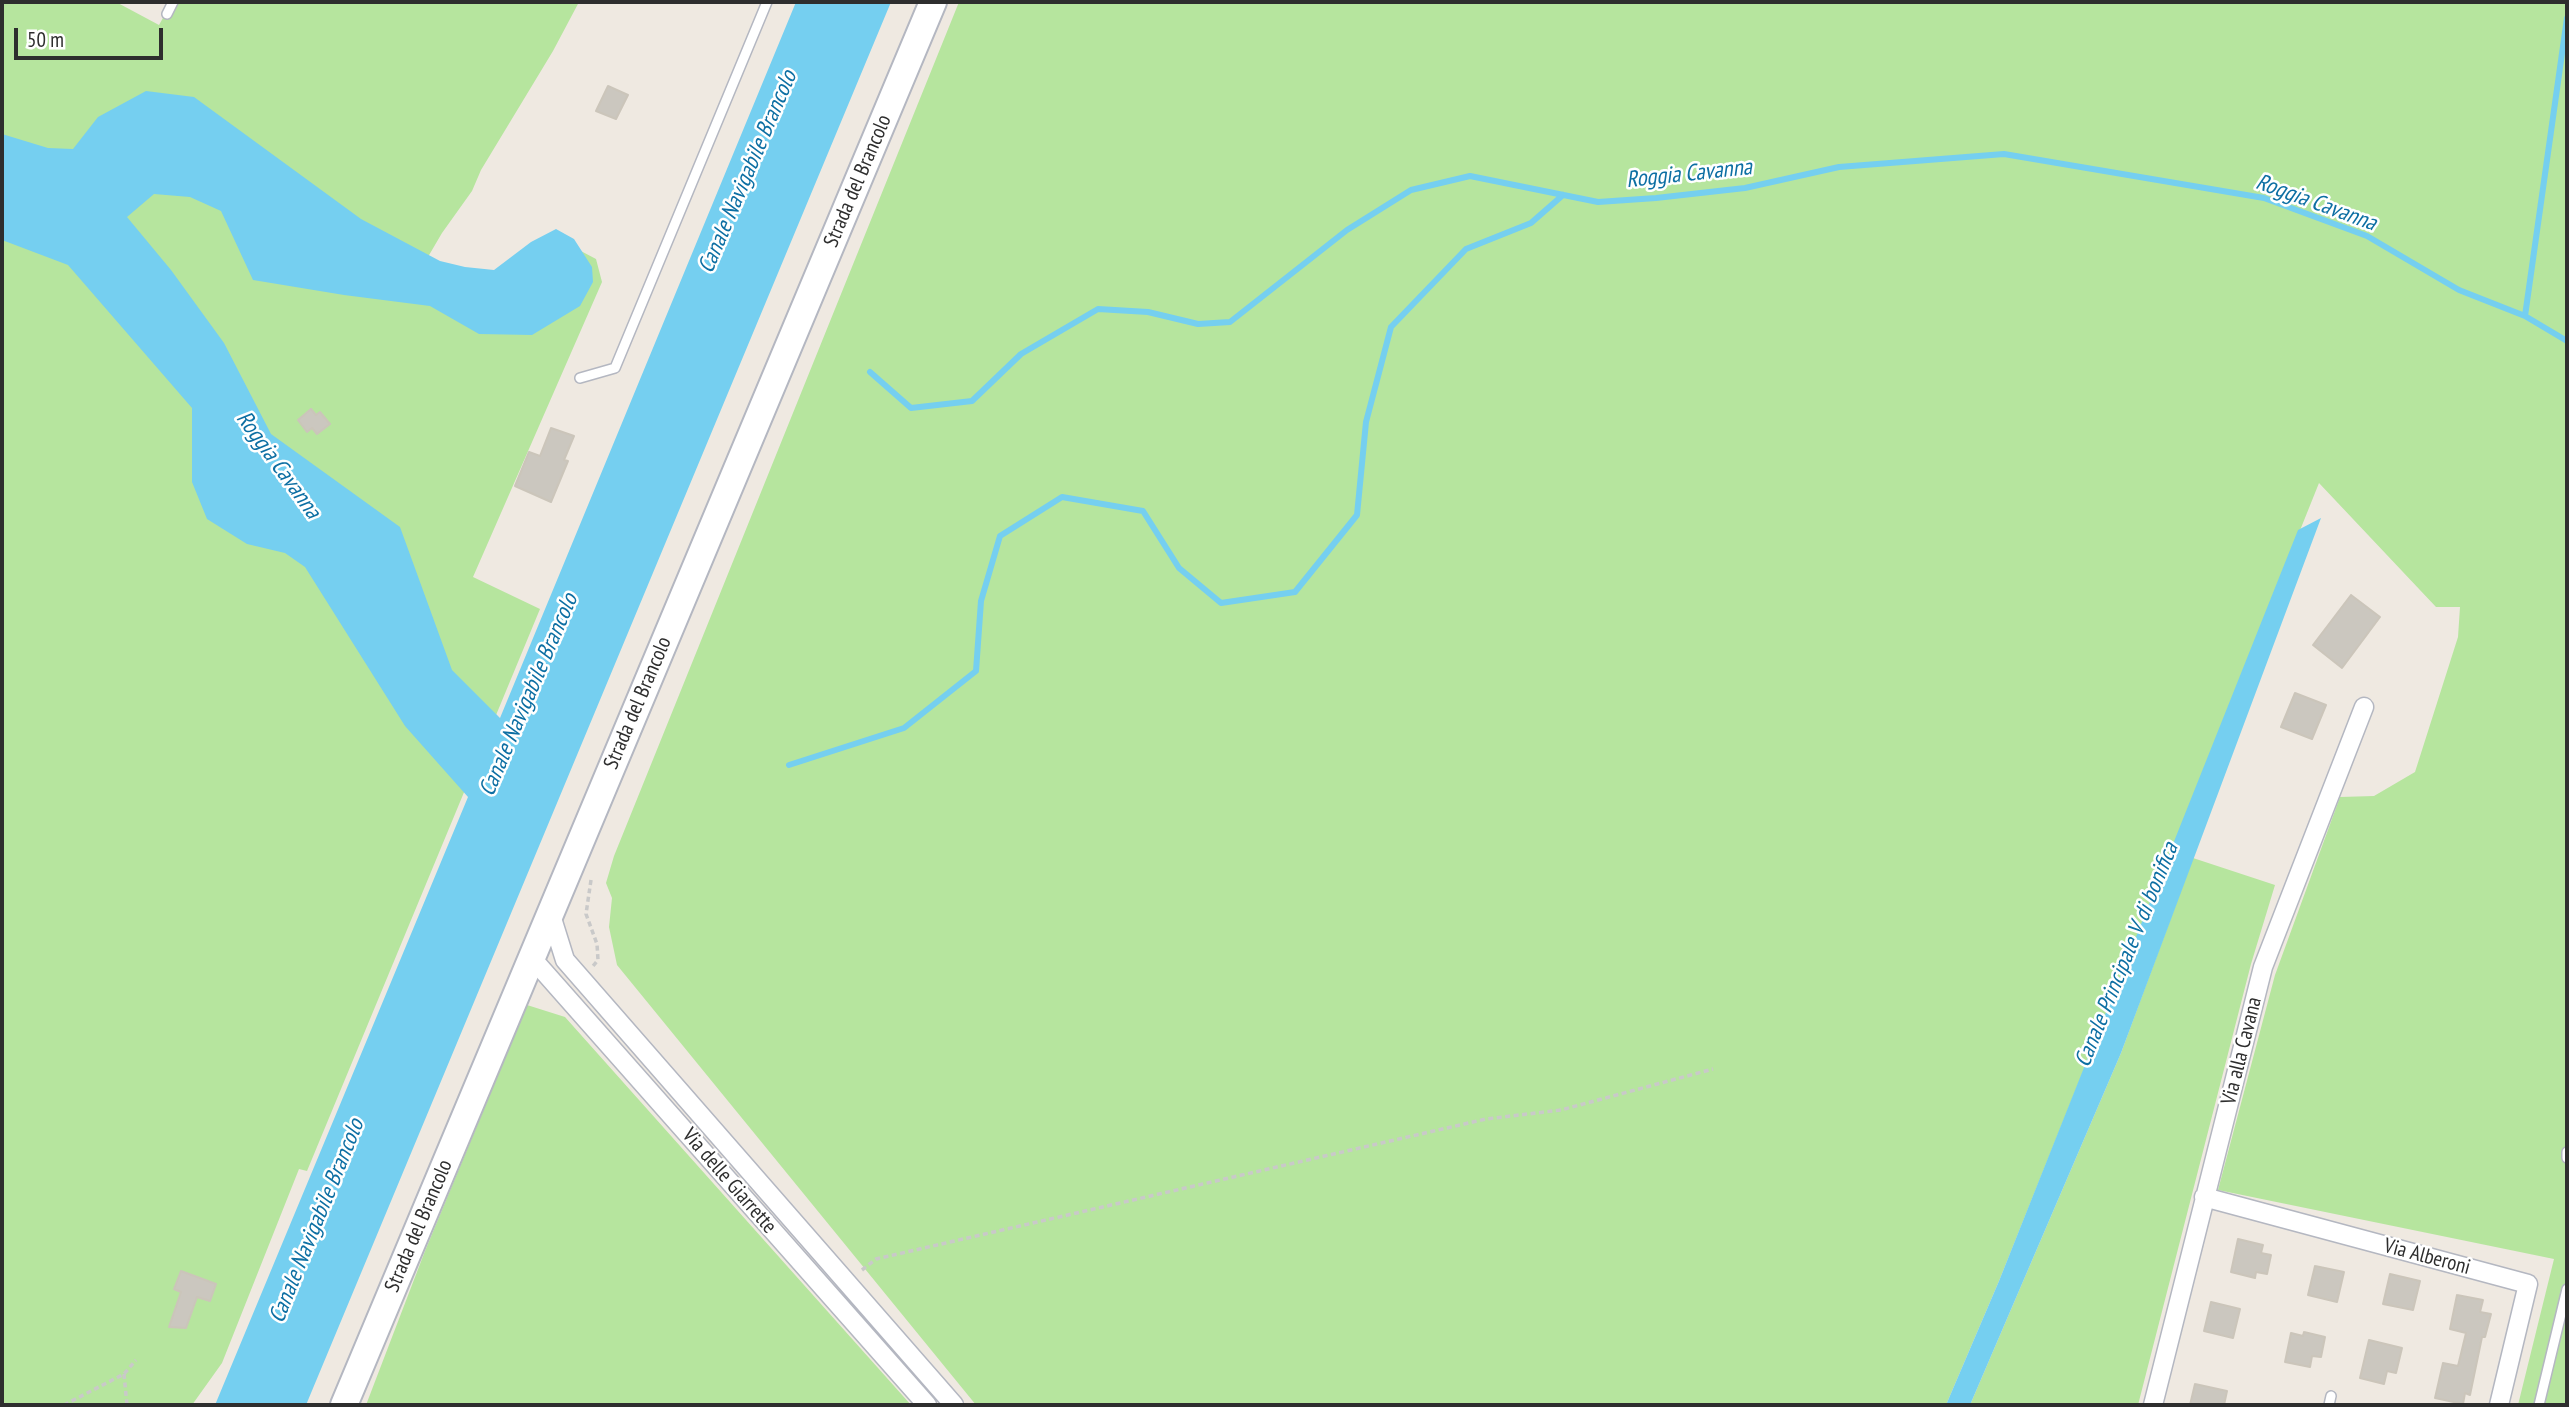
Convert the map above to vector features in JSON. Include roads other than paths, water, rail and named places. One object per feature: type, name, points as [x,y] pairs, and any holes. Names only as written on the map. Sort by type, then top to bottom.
[{"type":"street","name":"Strada del Brancolo","points":[[344,1405],[933,2]]},
{"type":"street","name":"Via alla Cavana","points":[[2153,1405],[2263,967],[2364,707]]},
{"type":"street","name":"Via delle Giarrette","points":[[546,922],[565,960],[954,1405]]},
{"type":"street","name":"Via delle Giarrette","points":[[531,957],[926,1405]]},
{"type":"street","points":[[518,987],[534,980],[554,983]]},
{"type":"street","name":"Via Alberoni","points":[[2204,1197],[2528,1283],[2498,1405]]},
{"type":"lane","points":[[167,13],[173,2]]},
{"type":"lane","points":[[580,378],[615,368],[767,2]]},
{"type":"lane","points":[[2567,1152],[2567,1158]]},
{"type":"lane","points":[[2539,1405],[2567,1289]]},
{"type":"water","name":"Canale Navigabile Brancolo","points":[[796,2],[891,2],[306,1405],[215,1405],[468,797],[405,726],[305,567],[285,553],[247,544],[207,519],[192,482],[192,408],[68,265],[2,240],[2,134],[48,148],[73,149],[98,117],[146,91],[194,97],[361,219],[440,261],[494,270],[531,242],[556,229],[574,239],[592,267],[593,282],[580,306],[532,335],[479,334],[430,306],[253,280],[221,211],[190,197],[154,194],[127,217],[171,270],[224,343],[271,434],[400,527],[452,670],[500,718]]},
{"type":"water","points":[[2321,518],[2121,1053],[1970,1405],[1946,1405],[1999,1281],[2298,530]]},
{"type":"waterway","points":[[2525,316],[2567,18]]},
{"type":"waterway","name":"Roggia Cavanna","points":[[870,372],[911,408],[972,401],[1021,354],[1098,309],[1148,312],[1198,324],[1230,322],[1347,230],[1411,190],[1470,176],[1598,202],[1745,188],[1839,167],[2004,154],[2264,198],[2367,236],[2459,290],[2525,316],[2567,341]]},
{"type":"waterway","points":[[789,765],[904,728],[976,671],[981,601],[1000,536],[1062,497],[1143,511],[1179,568],[1221,603],[1295,592],[1357,515],[1366,422],[1391,327],[1466,249],[1531,223],[1563,195]]},
{"type":"water label","name":"Canale Principale V di bonifica","points":[[2127,955]]}]
